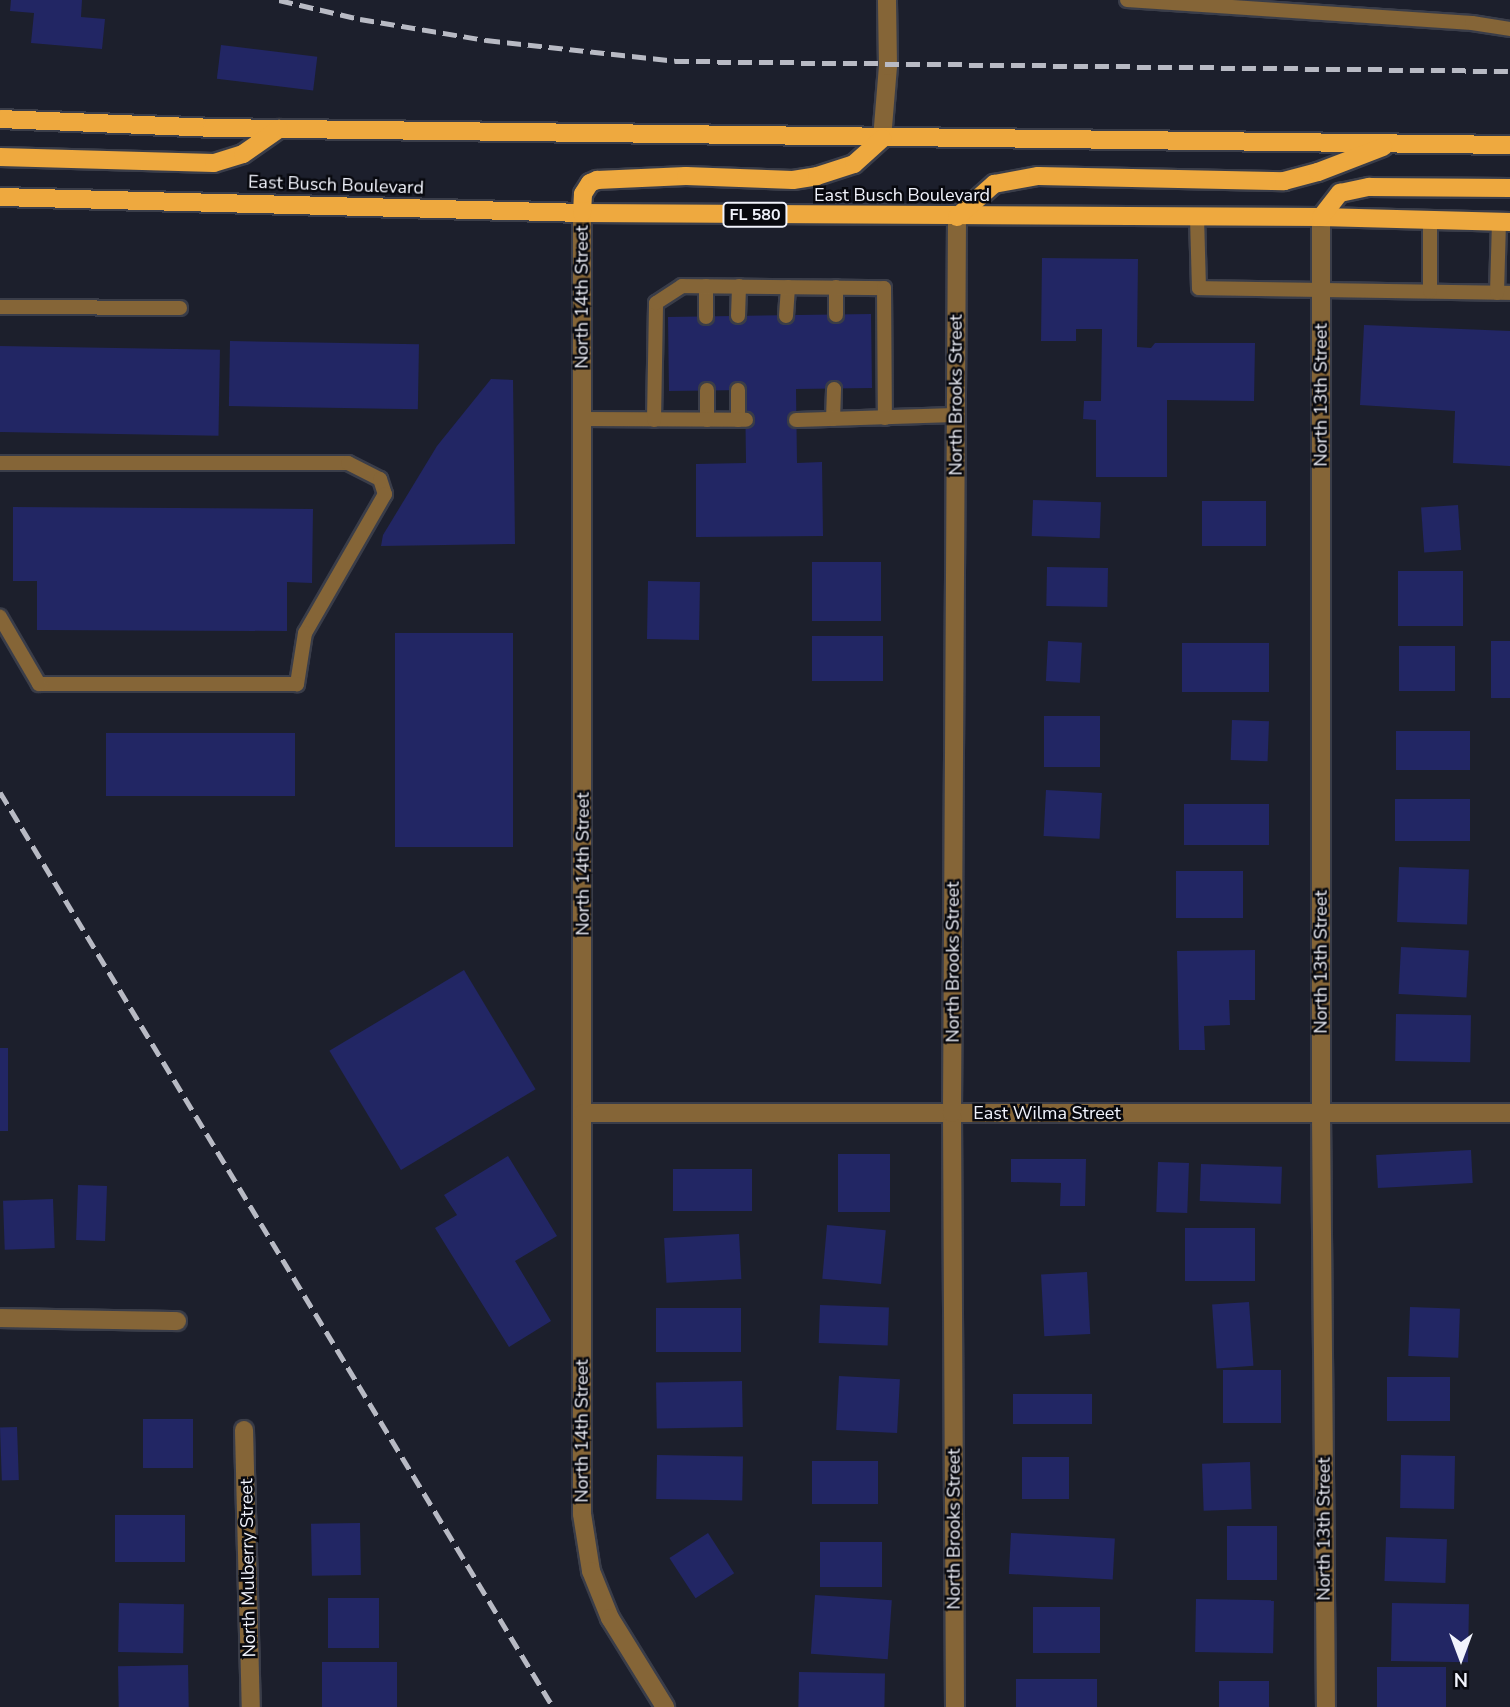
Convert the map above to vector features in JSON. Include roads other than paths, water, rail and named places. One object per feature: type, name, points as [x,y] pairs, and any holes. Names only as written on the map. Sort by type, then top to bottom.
[{"type":"main road","points":[[0,119],[279,129],[883,139],[1510,145]]},
{"type":"main road","points":[[0,157],[214,163],[243,154],[279,129]]},
{"type":"main road","points":[[582,213],[583,194],[597,180],[686,176],[793,180],[817,176],[854,164],[883,139]]},
{"type":"main road","points":[[957,217],[994,184],[1038,176],[1284,181],[1318,172],[1392,144]]},
{"type":"main road","points":[[1321,217],[1340,193],[1369,187],[1510,188]]},
{"type":"main road","name":"East Busch Boulevard","points":[[0,197],[582,213],[1321,217],[1505,222]]},
{"type":"street","points":[[883,139],[888,66],[887,0]]},
{"type":"street","name":"North 14th Street","points":[[582,213],[582,1514],[591,1571],[610,1618],[665,1707]]},
{"type":"street","name":"North Brooks Street","points":[[955,1707],[952,1112],[957,217]]},
{"type":"street","name":"North 13th Street","points":[[1321,217],[1321,1114],[1326,1707]]},
{"type":"street","name":"East Wilma Street","points":[[583,1113],[1510,1113]]},
{"type":"street","points":[[0,1318],[177,1321]]},
{"type":"street","name":"North Mulberry Street","points":[[244,1430],[251,1707]]},
{"type":"lane","points":[[1128,0],[1280,6],[1472,23],[1510,29]]},
{"type":"lane","points":[[1197,217],[1199,288],[1504,293],[1505,222]]},
{"type":"lane","points":[[1430,219],[1430,291]]},
{"type":"lane","points":[[654,420],[656,303],[682,286],[884,288],[885,418]]},
{"type":"lane","points":[[706,286],[706,317]]},
{"type":"lane","points":[[738,316],[739,286]]},
{"type":"lane","points":[[786,316],[788,287]]},
{"type":"lane","points":[[836,287],[836,315]]},
{"type":"lane","points":[[0,307],[180,308]]},
{"type":"lane","points":[[833,419],[834,389]]},
{"type":"lane","points":[[707,390],[707,420]]},
{"type":"lane","points":[[582,419],[742,420],[738,390]]},
{"type":"lane","points":[[796,420],[956,415]]},
{"type":"lane","points":[[0,463],[348,463],[380,479],[384,494],[305,633],[297,684],[39,684],[0,617]]},
{"type":"railway","points":[[279,0],[360,19],[486,40],[675,61],[1510,71]]},
{"type":"railway","points":[[0,792],[553,1707]]}]
